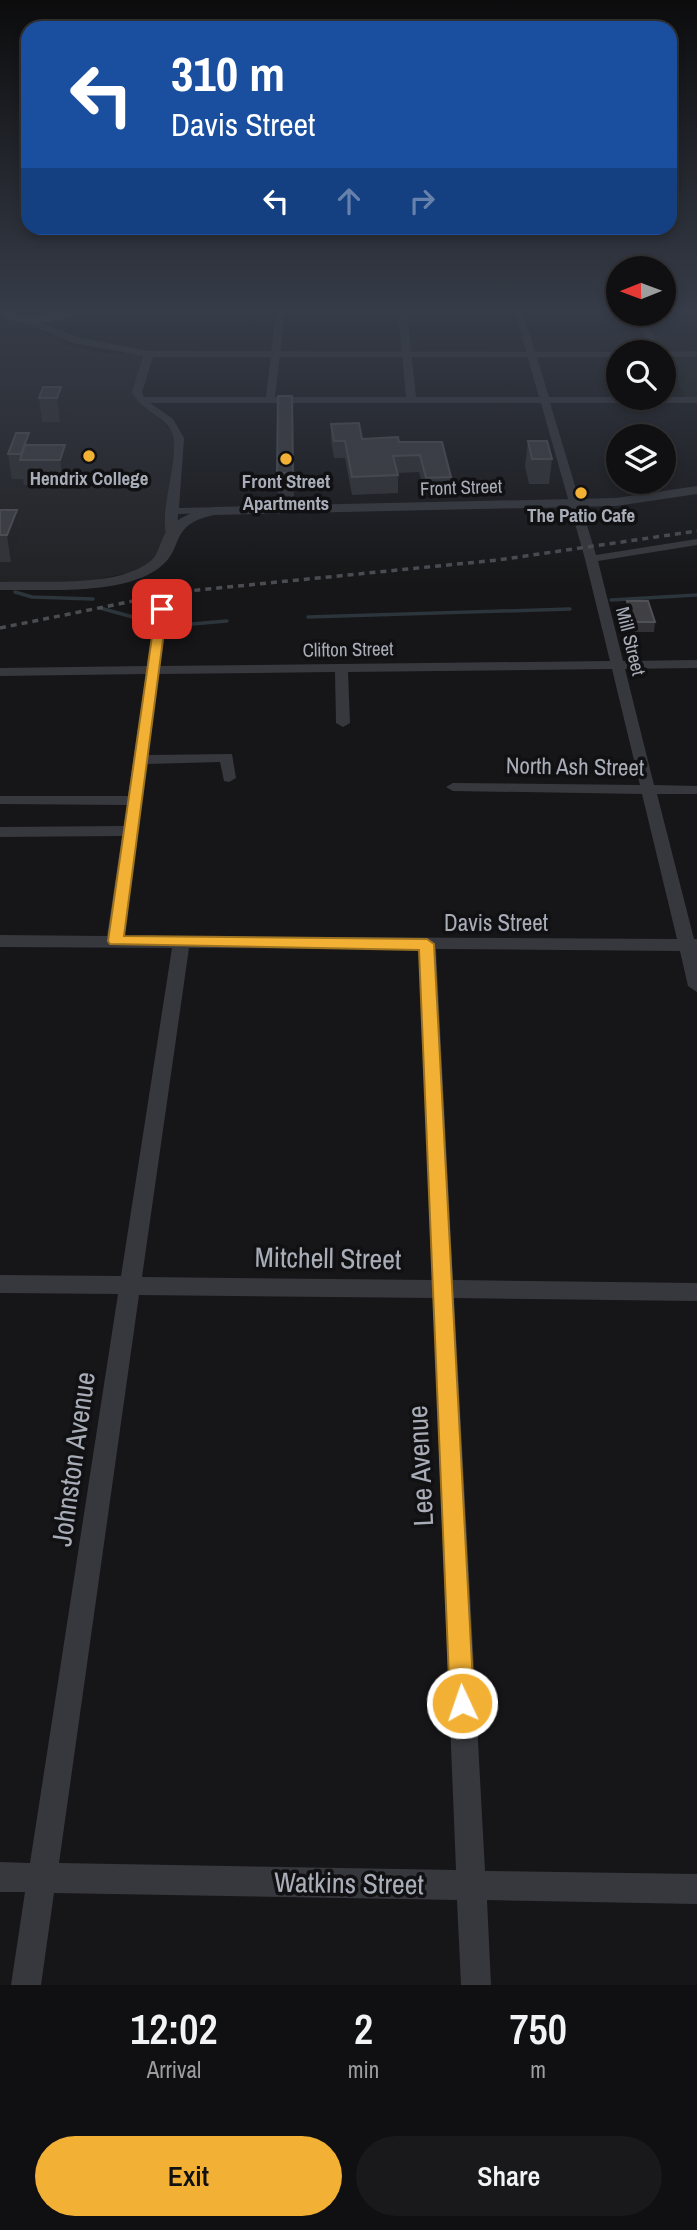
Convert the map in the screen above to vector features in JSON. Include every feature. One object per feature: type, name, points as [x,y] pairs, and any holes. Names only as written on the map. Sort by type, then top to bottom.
[{"type":"street","points":[[0,586],[113,579],[148,569],[161,560],[169,549],[171,536],[179,438],[176,428],[141,401]]},
{"type":"street","points":[[222,401],[322,401]]},
{"type":"street","points":[[495,401],[599,401]]},
{"type":"street","name":"Mill Street","points":[[543,401],[591,559],[692,945],[697,986]]},
{"type":"street","name":"Front Street","points":[[172,510],[290,511],[573,504],[641,500],[697,490]]},
{"type":"street","name":"Front Street","points":[[171,536],[190,520],[225,510]]},
{"type":"street","points":[[591,559],[697,542]]},
{"type":"street","points":[[115,941],[162,609]]},
{"type":"street","name":"Clifton Street","points":[[0,672],[697,664]]},
{"type":"street","points":[[341,668],[343,723]]},
{"type":"street","points":[[141,760],[227,757],[229,778]]},
{"type":"street","name":"North Ash Street","points":[[453,787],[697,790]]},
{"type":"street","points":[[0,800],[136,801]]},
{"type":"street","points":[[0,832],[131,831]]},
{"type":"street","name":"Davis Street","points":[[0,941],[692,945]]},
{"type":"street","name":"Johnston Avenue","points":[[26,1985],[181,942]]},
{"type":"street","name":"Lee Avenue","points":[[427,944],[441,1289],[476,1985]]},
{"type":"street","name":"Mitchell Street","points":[[0,1284],[697,1292]]},
{"type":"street","name":"Watkins Street","points":[[0,1877],[697,1889]]},
{"type":"shaded area","name":"Hendrix College","points":[[0,401],[141,401],[179,438],[169,549],[147,569],[86,582],[0,585]]},
{"type":"building","name":"Front Street Apartments","points":[[278,401],[292,401],[293,473],[277,473]]},
{"type":"building","points":[[359,423],[362,439],[398,437],[399,442],[442,442],[451,477],[426,478],[420,455],[393,456],[398,475],[352,477],[345,441],[334,441],[331,424]]},
{"type":"building","points":[[16,433],[29,433],[21,454],[8,454]]},
{"type":"building","points":[[528,441],[547,441],[552,459],[532,459]]},
{"type":"building","points":[[25,445],[65,445],[60,460],[20,460]]},
{"type":"building","points":[[0,510],[17,510],[7,535],[0,535]]},
{"type":"building","points":[[627,601],[648,601],[655,622],[633,622]]},
{"type":"waterway","points":[[15,592],[32,597],[93,599]]},
{"type":"waterway","points":[[611,600],[697,595]]},
{"type":"waterway","points":[[100,608],[151,622]]},
{"type":"waterway","points":[[308,617],[570,609]]},
{"type":"waterway","points":[[168,626],[227,621]]},
{"type":"railway","points":[[0,628],[178,592],[498,560],[697,531]]},
{"type":"place","name":"Hendrix College","points":[[89,456]]},
{"type":"place","name":"Front Street Apartments","points":[[286,459]]},
{"type":"place","name":"The Patio Cafe","points":[[581,493]]},
{"type":"route","points":[[162,609],[115,941],[427,944],[462,1703]]}]
